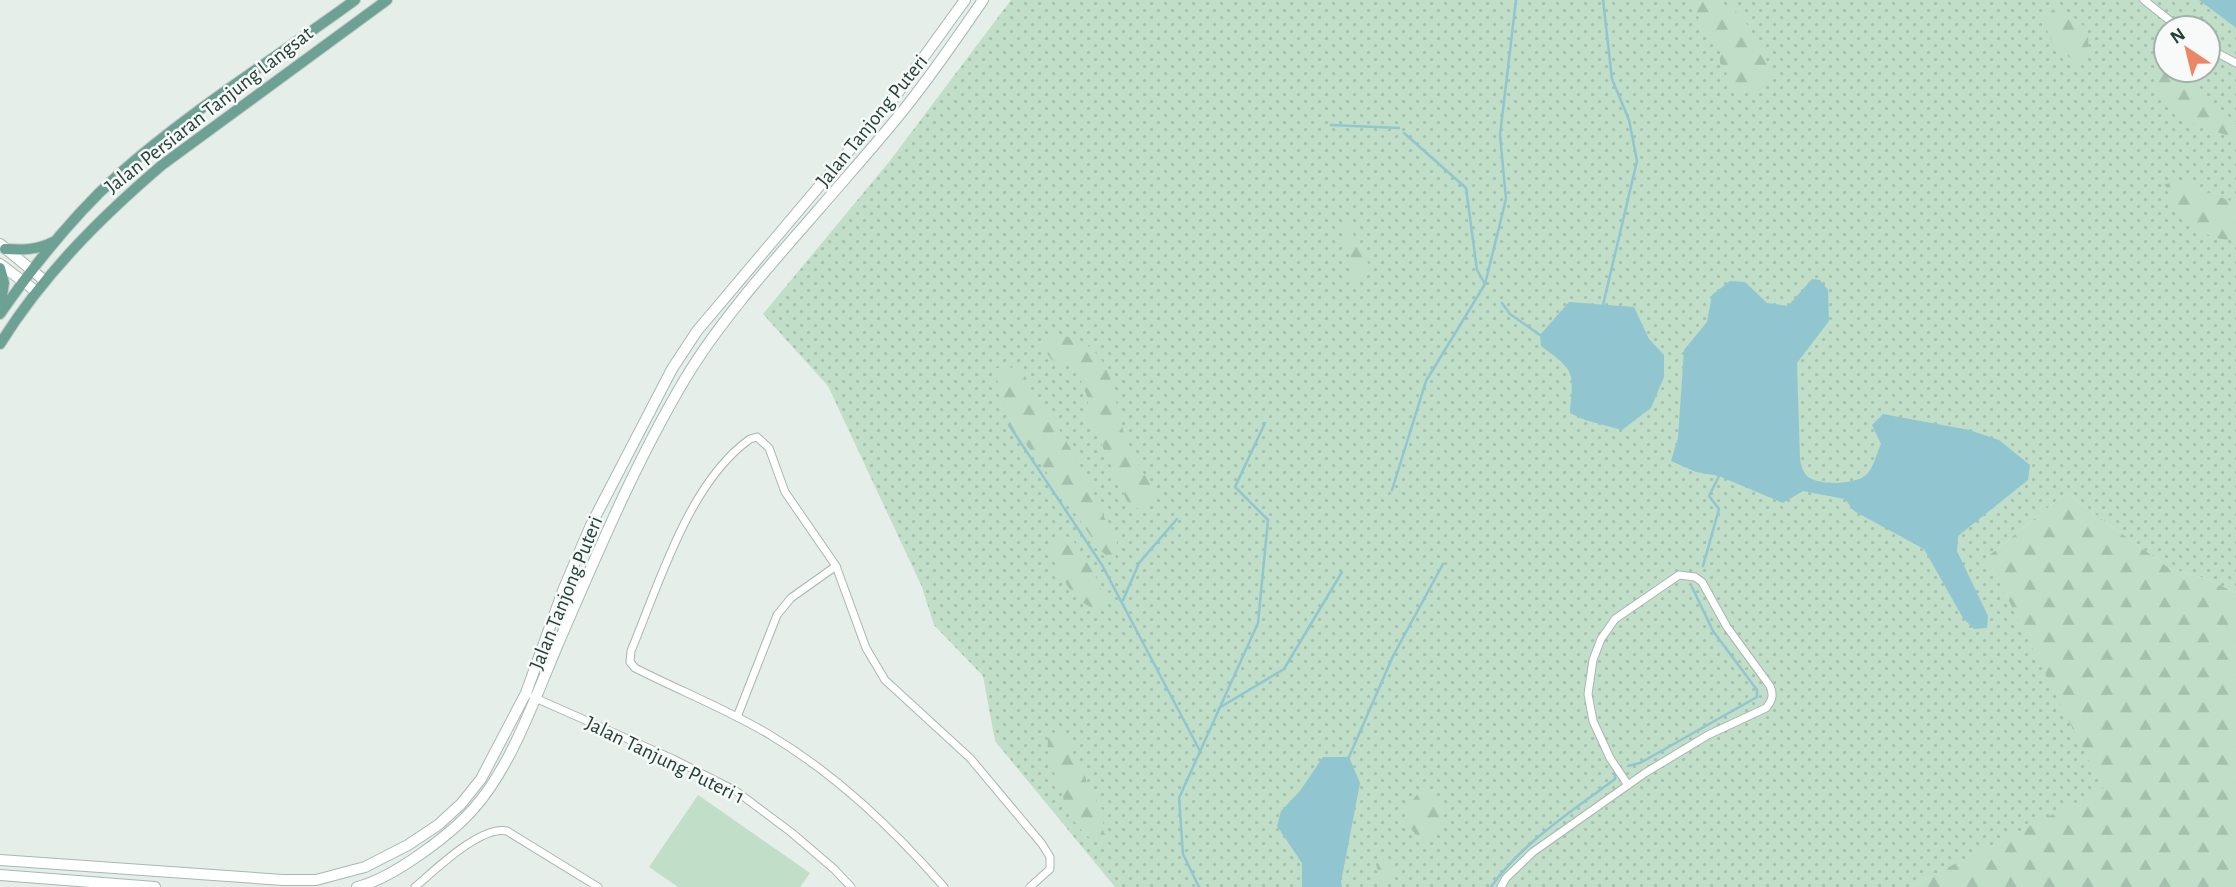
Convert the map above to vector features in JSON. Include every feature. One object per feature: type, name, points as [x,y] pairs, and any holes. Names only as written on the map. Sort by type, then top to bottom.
[{"type":"main road","name":"Jalan Persiaran Tanjung Langsat","points":[[0,314],[32,270],[117,177],[169,134],[355,0]]},
{"type":"main road","name":"Jalan Persiaran Tanjung Langsat","points":[[0,344],[37,292],[97,223],[162,165],[387,0]]},
{"type":"main road","points":[[3,247],[27,250],[41,248],[60,238]]},
{"type":"main road","points":[[0,266],[4,283],[0,308]]},
{"type":"street","name":"Jalan Tanjong Puteri","points":[[0,860],[283,880],[317,880],[365,867],[438,825],[461,804],[481,779],[531,696],[564,588],[591,525],[672,369],[697,331],[897,94],[965,0]]},
{"type":"street","name":"Jalan Tanjong Puteri","points":[[365,886],[419,854],[457,825],[476,806],[494,781],[607,532],[685,379],[712,339],[780,255],[908,104],[984,0]]},
{"type":"street","points":[[2144,0],[2162,14]]},
{"type":"street","points":[[3,247],[46,281]]},
{"type":"street","points":[[0,266],[37,292]]},
{"type":"street","points":[[944,887],[872,810],[771,736],[635,668],[630,662],[696,500],[717,470],[743,444],[757,437],[769,448],[785,492],[836,566],[866,648],[885,680],[970,758],[1050,857],[1050,869],[1030,887]]},
{"type":"street","points":[[737,717],[777,615],[790,598],[836,566]]},
{"type":"street","points":[[1500,887],[1533,852],[1628,785],[1708,735],[1766,708],[1771,701],[1773,692],[1770,686],[1727,627],[1702,582],[1695,577],[1679,576],[1615,620],[1601,639],[1593,660],[1588,694],[1593,722],[1610,758],[1628,785]]},
{"type":"street","name":"Jalan Tanjung Puteri 1","points":[[531,696],[673,759],[736,791],[792,833],[834,869],[850,887]]},
{"type":"street","points":[[438,825],[450,820],[457,825]]},
{"type":"street","points":[[415,887],[478,837],[498,829],[507,831],[598,887]]},
{"type":"street","points":[[0,874],[155,887]]},
{"type":"street","points":[[211,875],[210,883],[214,887]]},
{"type":"green space","points":[[1011,0],[2236,0],[2236,593],[2207,579],[2169,568],[2066,493],[1987,557],[2104,789],[1909,887],[1115,887],[995,741],[983,676],[934,625],[922,587],[828,386],[763,314],[889,162]]},
{"type":"green space","points":[[1692,0],[1713,0],[1715,5],[1728,6],[1737,12],[1761,47],[1770,73],[1769,83],[1752,93],[1735,88],[1720,63],[1720,51],[1699,19]]},
{"type":"green space","points":[[2062,7],[2081,23],[2087,33],[2088,48],[2085,58],[2077,63],[2054,44],[2048,33],[2046,17],[2054,8]]},
{"type":"green space","points":[[2196,84],[2236,122],[2236,139],[2179,118],[2155,86]]},
{"type":"green space","points":[[2186,180],[2206,192],[2236,203],[2236,239],[2212,237],[2182,215],[2165,184]]},
{"type":"green space","points":[[1346,220],[1369,265],[1367,276],[1359,283],[1352,276],[1352,263],[1340,227],[1342,221]]},
{"type":"green space","points":[[1056,333],[1082,342],[1093,350],[1108,372],[1126,439],[1154,492],[1150,501],[1138,509],[1127,501],[1101,443],[1087,420],[1088,399],[1075,365],[1057,363],[1049,357],[1044,339],[1049,334]]},
{"type":"green space","points":[[1022,367],[1029,386],[1052,417],[1084,472],[1117,542],[1115,562],[1101,551],[1034,454],[1009,425],[994,368]]},
{"type":"green space","points":[[2066,493],[2169,568],[2207,579],[2236,593],[2236,887],[1909,887],[2103,789],[1987,557]]},
{"type":"green space","points":[[1062,536],[1071,537],[1095,575],[1106,600],[1102,611],[1083,603],[1061,576],[1051,545]]},
{"type":"green space","points":[[1058,730],[1064,732],[1068,738],[1073,753],[1083,767],[1088,788],[1105,814],[1102,828],[1109,845],[1095,842],[1088,837],[1071,817],[1064,803],[1048,749],[1049,736]]},
{"type":"green space","points":[[1421,790],[1437,800],[1442,814],[1437,829],[1422,841],[1411,828],[1407,816],[1410,804]]},
{"type":"green space","points":[[698,795],[810,873],[800,887],[678,887],[649,867]]},
{"type":"green space","points":[[1386,858],[1399,869],[1392,878],[1381,882],[1376,864],[1380,859]]},
{"type":"water","points":[[2199,0],[2236,0],[2236,28],[2222,17],[2222,14],[2218,14]]},
{"type":"water","points":[[1812,279],[1820,280],[1828,290],[1829,321],[1797,363],[1800,459],[1806,475],[1818,481],[1835,483],[1853,481],[1866,475],[1881,444],[1872,425],[1883,414],[1969,430],[1999,440],[2030,465],[2028,480],[1958,536],[1957,551],[1988,616],[1987,628],[1974,629],[1963,618],[1924,549],[1854,511],[1845,499],[1803,491],[1783,503],[1719,476],[1696,472],[1671,461],[1678,438],[1684,350],[1707,322],[1712,295],[1730,281],[1745,282],[1767,303],[1788,306]]},
{"type":"water","points":[[1569,302],[1634,307],[1649,339],[1664,355],[1664,377],[1651,408],[1622,430],[1570,413],[1570,373],[1541,346],[1540,335]]},
{"type":"water","points":[[1323,757],[1349,757],[1360,783],[1342,887],[1302,887],[1302,863],[1277,826],[1281,811],[1300,791]]},
{"type":"waterway","points":[[1392,490],[1426,381],[1485,284],[1506,199],[1500,135],[1516,0]]},
{"type":"waterway","points":[[1603,0],[1612,79],[1629,120],[1637,161],[1603,305]]},
{"type":"waterway","points":[[1331,125],[1399,128]]},
{"type":"waterway","points":[[1404,133],[1466,188],[1477,270],[1485,284]]},
{"type":"waterway","points":[[1502,303],[1510,314],[1540,335]]},
{"type":"waterway","points":[[1199,887],[1183,854],[1179,798],[1258,623],[1268,520],[1235,487],[1265,423]]},
{"type":"waterway","points":[[1009,425],[1102,565],[1200,751]]},
{"type":"waterway","points":[[1703,566],[1719,509],[1709,496],[1719,476]]},
{"type":"waterway","points":[[1123,600],[1139,563],[1177,519]]},
{"type":"waterway","points":[[1349,757],[1393,656],[1443,564]]},
{"type":"waterway","points":[[1219,708],[1284,669],[1342,572]]},
{"type":"waterway","points":[[1628,766],[1640,763],[1757,697],[1757,690],[1713,631],[1692,587]]},
{"type":"waterway","points":[[1491,887],[1533,842],[1615,779],[1615,775]]}]
